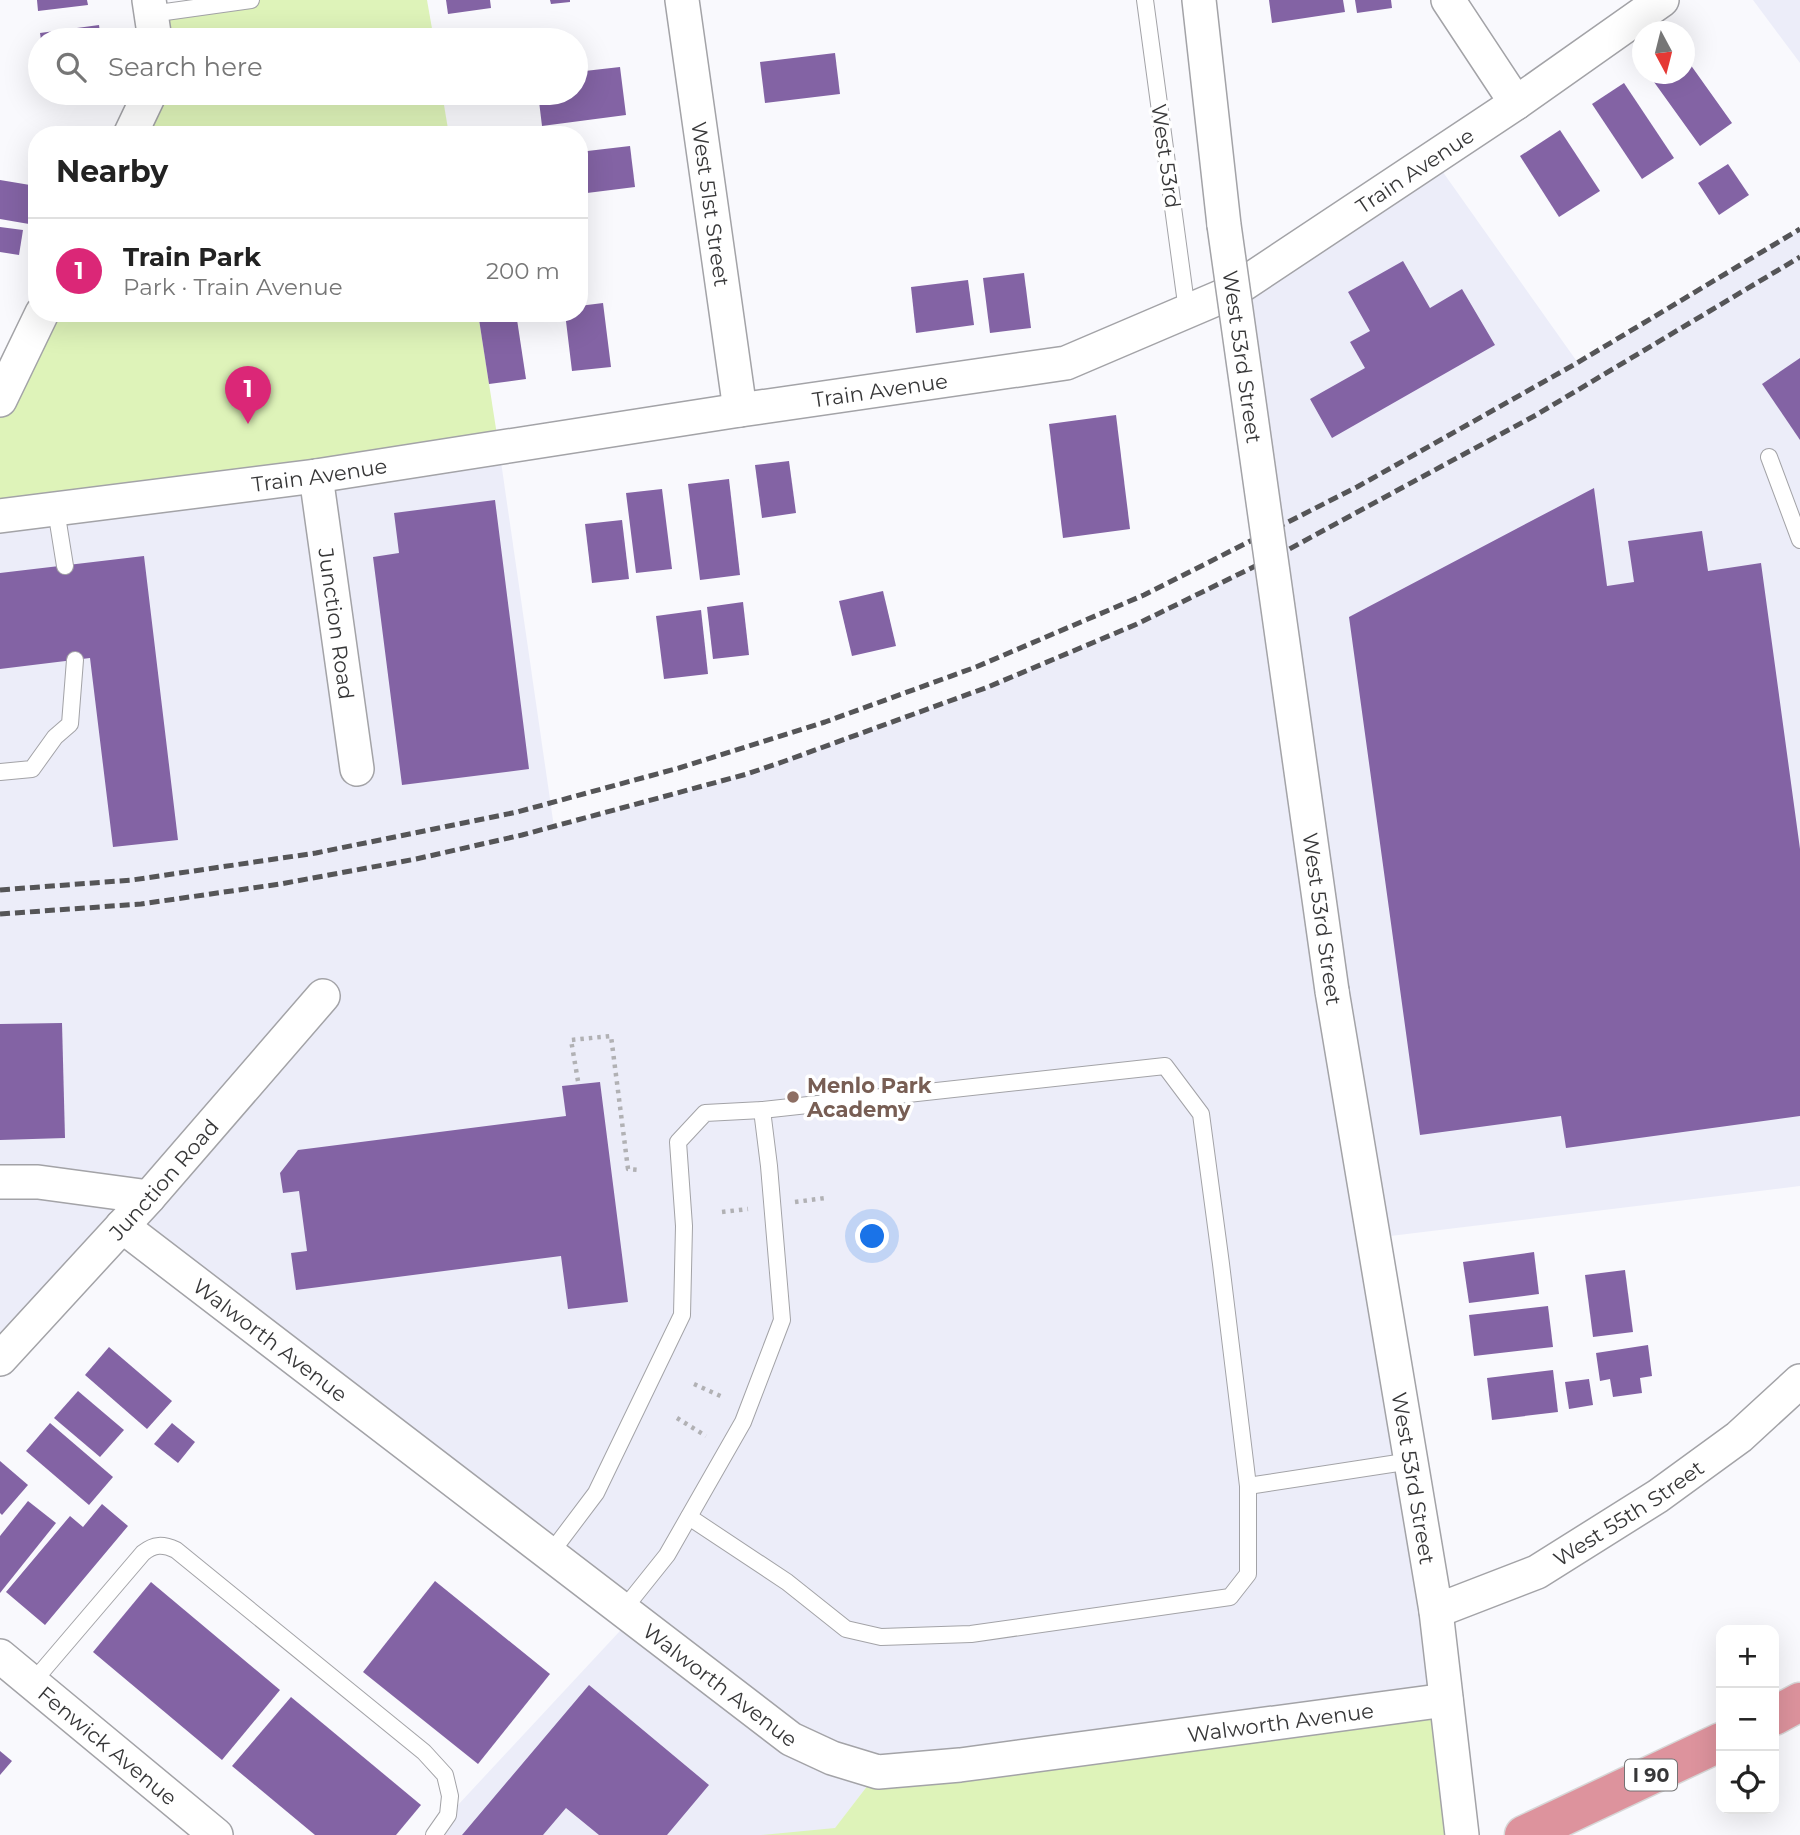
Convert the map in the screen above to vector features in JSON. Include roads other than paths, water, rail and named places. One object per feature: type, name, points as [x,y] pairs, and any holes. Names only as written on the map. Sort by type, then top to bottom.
[{"type":"highway","points":[[1779,1713],[1800,1702]]},
{"type":"highway","name":"I 90","points":[[1524,1835],[1716,1744]]},
{"type":"street","name":"West 51st Street","points":[[682,0],[740,410]]},
{"type":"street","name":"West 53rd Street","points":[[1199,0],[1224,225],[1332,991],[1436,1611],[1462,1835]]},
{"type":"street","points":[[1448,0],[1516,103]]},
{"type":"street","name":"Train Avenue","points":[[0,516],[316,476],[1066,363],[1230,293],[1516,103],[1662,0]]},
{"type":"street","points":[[134,126],[144,105]]},
{"type":"street","points":[[0,400],[39,322]]},
{"type":"street","name":"Junction Road","points":[[316,476],[357,769]]},
{"type":"street","name":"Junction Road","points":[[0,1359],[149,1198],[323,996]]},
{"type":"street","points":[[0,1182],[38,1182],[149,1198]]},
{"type":"street","name":"Walworth Avenue","points":[[121,1226],[791,1739],[832,1758],[878,1772],[960,1765],[1446,1700]]},
{"type":"street","name":"West 55th Street","points":[[1436,1611],[1537,1572],[1647,1503],[1739,1437],[1800,1381]]},
{"type":"street","name":"Fenwick Avenue","points":[[0,1656],[216,1835]]},
{"type":"lane","points":[[151,18],[251,0]]},
{"type":"lane","name":"West 53rd","points":[[1145,0],[1187,311]]},
{"type":"lane","points":[[1769,457],[1800,540]]},
{"type":"lane","points":[[56,510],[65,566]]},
{"type":"lane","points":[[0,772],[32,769],[55,737],[70,724],[75,660]]},
{"type":"lane","points":[[550,1554],[596,1493],[682,1315],[684,1226],[678,1142],[705,1113],[762,1110],[1165,1066],[1201,1114],[1222,1264],[1248,1486],[1248,1574],[1230,1597],[971,1634],[881,1637],[846,1629],[787,1582],[689,1517]]},
{"type":"lane","points":[[623,1610],[667,1555],[743,1422],[782,1320],[771,1180],[762,1110]]},
{"type":"lane","points":[[1248,1486],[1411,1461]]},
{"type":"lane","points":[[32,1683],[143,1553],[150,1547],[167,1546],[176,1550],[424,1752],[445,1774],[450,1796],[448,1815],[433,1835]]},
{"type":"railway","points":[[0,890],[132,880],[316,853],[517,812],[679,768],[825,722],[976,667],[1144,595],[1357,487],[1577,363],[1800,229]]},
{"type":"railway","points":[[0,914],[141,904],[280,884],[416,859],[522,835],[747,774],[988,687],[1137,624],[1282,553],[1536,415],[1800,257]]},
{"type":"place","name":"Train Park","points":[[248,424]]},
{"type":"place","name":"Menlo Park Academy","points":[[793,1097]]}]
